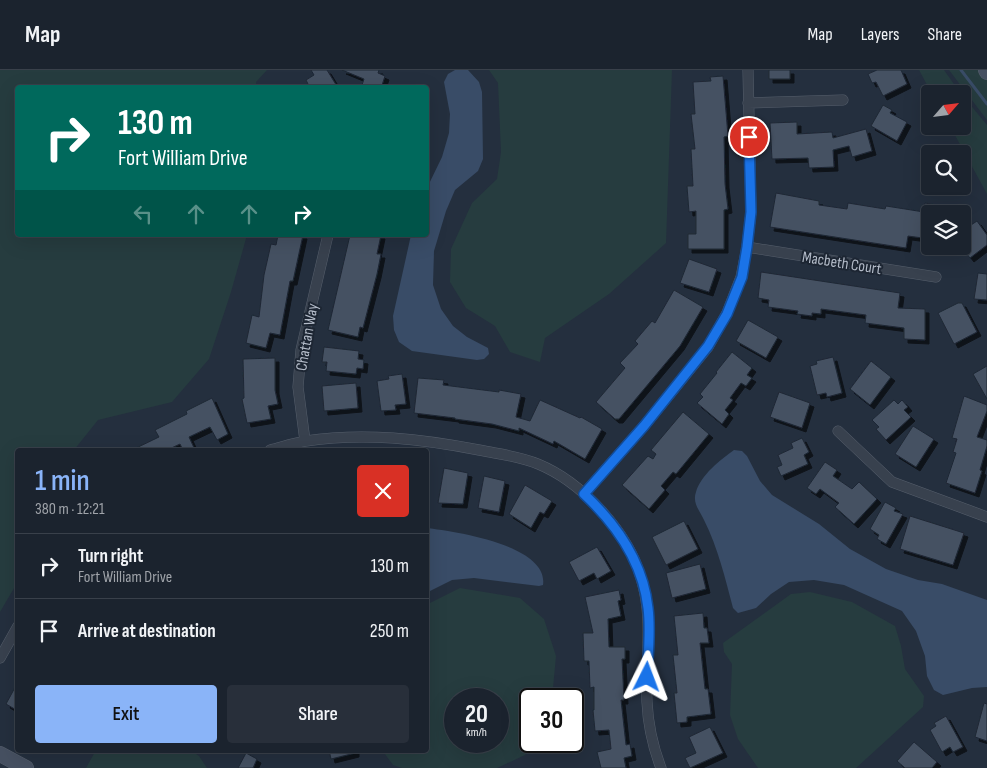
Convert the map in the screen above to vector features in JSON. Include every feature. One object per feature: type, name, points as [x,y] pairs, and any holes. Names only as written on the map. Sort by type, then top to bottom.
[{"type":"main road","points":[[0,754],[26,768]]},
{"type":"street","points":[[584,494],[644,426],[708,346],[727,314],[742,277],[751,212],[748,70]]},
{"type":"street","points":[[748,103],[843,100]]},
{"type":"street","name":"Chattan Way","points":[[305,441],[298,387],[300,350],[328,237]]},
{"type":"street","name":"Macbeth Court","points":[[747,247],[936,277]]},
{"type":"street","points":[[838,431],[892,482],[987,517]]},
{"type":"street","points":[[278,448],[305,441],[343,438],[406,438],[519,458],[538,464],[556,473],[584,494],[614,525],[629,548],[641,576],[648,608],[647,702],[650,729],[661,768]]},
{"type":"street","points":[[0,658],[15,631]]},
{"type":"green space","points":[[0,70],[267,70],[256,82],[256,85],[15,85],[15,237],[246,237],[209,359],[172,402],[98,420],[76,448],[15,448],[15,586],[0,612]]},
{"type":"green space","points":[[489,70],[672,70],[666,243],[609,294],[545,338],[540,362],[510,352],[495,326],[466,308],[450,282],[451,249],[472,203],[497,179],[501,152],[498,83]]},
{"type":"green space","points":[[919,70],[944,70],[955,85],[927,85]]},
{"type":"green space","points":[[949,70],[979,70],[987,80],[987,120],[971,99],[971,85],[960,85]]},
{"type":"green space","points":[[971,106],[987,125],[987,194],[971,165],[971,145],[960,145],[955,135],[971,135]]},
{"type":"green space","points":[[460,588],[520,598],[544,619],[556,656],[553,688],[519,688],[519,753],[526,753],[525,755],[497,768],[402,768],[393,765],[384,753],[429,753],[429,604]]},
{"type":"green space","points":[[810,592],[852,602],[895,626],[905,669],[924,696],[923,707],[856,768],[758,768],[738,739],[730,715],[732,664],[724,652],[723,643],[791,594]]},
{"type":"green space","points":[[94,753],[194,753],[199,756],[207,768],[86,768]]},
{"type":"water","points":[[455,70],[468,70],[479,82],[482,92],[483,159],[478,171],[455,190],[446,211],[434,251],[433,285],[441,309],[453,326],[467,337],[488,348],[489,354],[484,359],[477,360],[412,351],[399,342],[394,330],[393,316],[411,237],[429,237],[429,184],[442,157],[449,133],[450,114],[444,82],[448,74]]},
{"type":"water","points":[[734,450],[742,451],[747,456],[760,481],[772,495],[819,524],[850,549],[886,569],[918,580],[942,584],[987,600],[987,687],[972,688],[943,695],[934,690],[927,676],[925,656],[916,631],[902,611],[844,585],[814,580],[789,582],[771,594],[756,608],[738,613],[733,608],[717,552],[695,500],[698,486],[702,480],[717,463]]},
{"type":"water","points":[[429,528],[476,537],[516,550],[531,560],[541,571],[543,585],[474,578],[452,580],[429,592]]},
{"type":"building","points":[[311,70],[327,70],[336,85],[308,85],[306,80],[314,75]]},
{"type":"building","points":[[342,70],[379,70],[378,73],[385,76],[382,85],[362,85],[364,79]]},
{"type":"building","points":[[769,70],[790,70],[790,79],[769,79]]},
{"type":"building","points":[[877,70],[901,70],[907,84],[883,96],[876,82],[872,83],[868,74]]},
{"type":"building","points":[[723,76],[728,136],[724,137],[725,184],[728,209],[724,210],[724,249],[688,249],[688,234],[696,234],[696,211],[689,212],[687,186],[693,186],[691,149],[695,149],[691,114],[695,114],[693,82],[711,81],[710,77]]},
{"type":"building","points":[[883,105],[892,110],[890,113],[907,122],[897,141],[871,126]]},
{"type":"building","points":[[797,122],[797,134],[832,132],[833,138],[866,129],[872,151],[852,157],[849,146],[833,150],[834,167],[809,168],[808,158],[772,159],[770,123]]},
{"type":"building","points":[[776,193],[819,201],[819,205],[847,209],[848,203],[885,209],[886,206],[921,212],[921,238],[908,236],[906,248],[770,227]]},
{"type":"building","points":[[977,221],[987,235],[987,245],[970,258],[968,255],[971,255],[971,225]]},
{"type":"building","points":[[278,237],[303,237],[293,281],[290,281],[280,335],[270,333],[266,348],[246,343],[252,315],[259,317],[264,275],[271,244],[276,245]]},
{"type":"building","points":[[350,237],[381,237],[377,254],[381,254],[377,274],[363,328],[360,327],[358,337],[328,330]]},
{"type":"building","points":[[689,259],[717,269],[709,292],[680,283]]},
{"type":"building","points":[[761,272],[900,293],[898,308],[925,309],[925,340],[904,339],[904,328],[865,323],[866,315],[821,309],[821,314],[812,313],[812,316],[797,314],[798,311],[768,307],[769,300],[758,298]]},
{"type":"building","points":[[978,273],[987,274],[987,300],[974,299]]},
{"type":"building","points":[[674,290],[703,307],[680,346],[619,419],[615,419],[596,402],[625,368],[620,363],[638,344],[635,341],[652,321],[655,323]]},
{"type":"building","points":[[958,303],[962,303],[977,332],[954,344],[938,313]]},
{"type":"building","points":[[748,320],[778,337],[766,358],[736,341]]},
{"type":"building","points":[[324,347],[359,351],[358,359],[364,360],[363,369],[357,368],[356,374],[326,371],[327,362],[322,362]]},
{"type":"building","points":[[732,352],[752,368],[747,375],[752,378],[746,386],[741,383],[730,398],[733,400],[725,410],[729,414],[722,424],[697,403],[703,397],[700,394]]},
{"type":"building","points":[[833,357],[842,393],[827,397],[826,393],[817,395],[810,366],[817,364],[816,361]]},
{"type":"building","points":[[275,358],[275,390],[278,404],[268,406],[271,419],[247,423],[242,399],[244,398],[243,359]]},
{"type":"building","points":[[871,361],[891,377],[870,405],[850,389]]},
{"type":"building","points":[[987,366],[987,399],[973,374]]},
{"type":"building","points":[[402,374],[406,404],[395,405],[396,410],[381,411],[377,381],[389,379],[388,376]]},
{"type":"building","points":[[418,378],[444,380],[443,385],[521,394],[516,417],[530,421],[540,400],[581,417],[602,429],[585,459],[554,441],[553,444],[519,428],[519,431],[492,424],[414,413]]},
{"type":"building","points":[[356,383],[358,408],[324,411],[322,386]]},
{"type":"building","points":[[779,392],[810,403],[802,428],[770,417]]},
{"type":"building","points":[[964,396],[987,405],[987,411],[977,437],[987,440],[987,446],[975,493],[946,483],[956,453],[953,452],[957,439],[952,438]]},
{"type":"building","points":[[212,398],[228,434],[217,440],[210,427],[189,437],[194,448],[182,448],[180,444],[171,448],[136,448],[159,437],[155,430],[187,414],[186,411]]},
{"type":"building","points":[[894,400],[898,404],[902,400],[908,407],[904,410],[911,417],[886,440],[876,429],[879,427],[872,420]]},
{"type":"building","points":[[683,412],[709,434],[676,474],[673,472],[661,486],[665,490],[649,509],[622,485],[648,456],[653,459],[656,454],[651,450]]},
{"type":"building","points":[[913,426],[934,439],[916,467],[895,454]]},
{"type":"building","points":[[802,438],[809,452],[804,455],[808,464],[781,476],[777,467],[782,465],[778,455],[793,448],[791,443]]},
{"type":"building","points":[[825,462],[837,470],[833,476],[852,489],[859,482],[877,499],[854,524],[835,507],[839,503],[820,489],[816,494],[807,488]]},
{"type":"building","points":[[444,468],[468,473],[463,504],[438,503]]},
{"type":"building","points":[[484,476],[505,481],[499,512],[478,508]]},
{"type":"building","points":[[525,485],[552,501],[544,514],[540,512],[531,528],[509,514]]},
{"type":"building","points":[[885,502],[896,508],[894,511],[903,514],[886,544],[877,539],[879,535],[870,529]]},
{"type":"building","points":[[910,516],[964,533],[953,565],[900,549]]},
{"type":"building","points":[[684,521],[698,549],[666,565],[652,537]]},
{"type":"building","points":[[597,547],[611,571],[597,579],[594,573],[579,581],[569,562]]},
{"type":"building","points":[[700,564],[706,589],[672,598],[666,573]]},
{"type":"building","points":[[619,590],[621,600],[618,601],[621,616],[608,619],[609,647],[625,647],[625,659],[622,659],[624,700],[621,700],[626,745],[630,744],[632,756],[624,758],[626,768],[601,768],[597,752],[611,749],[609,730],[595,731],[593,710],[594,687],[590,688],[589,661],[584,661],[583,633],[593,633],[585,597]]},
{"type":"building","points":[[703,613],[704,628],[707,628],[709,643],[700,643],[705,689],[708,689],[711,714],[687,717],[687,722],[677,723],[674,693],[677,693],[673,655],[678,655],[674,616]]},
{"type":"building","points":[[15,688],[15,709],[6,704]]},
{"type":"building","points":[[984,703],[987,704],[987,741],[975,737]]},
{"type":"building","points":[[946,716],[963,747],[953,752],[950,747],[942,752],[930,730],[936,726],[934,723]]},
{"type":"building","points":[[710,727],[723,753],[690,768],[685,758],[696,753],[689,737]]},
{"type":"building","points":[[914,742],[937,762],[932,768],[905,768],[897,761]]},
{"type":"building","points":[[246,753],[257,759],[253,768],[238,768]]},
{"type":"building","points":[[330,753],[355,753],[331,759]]},
{"type":"waterway","points":[[961,70],[987,104]]},
{"type":"route","points":[[647,677],[648,608],[641,576],[629,548],[614,525],[584,494],[644,426],[708,346],[727,314],[742,277],[747,247],[751,212],[749,137]]}]
